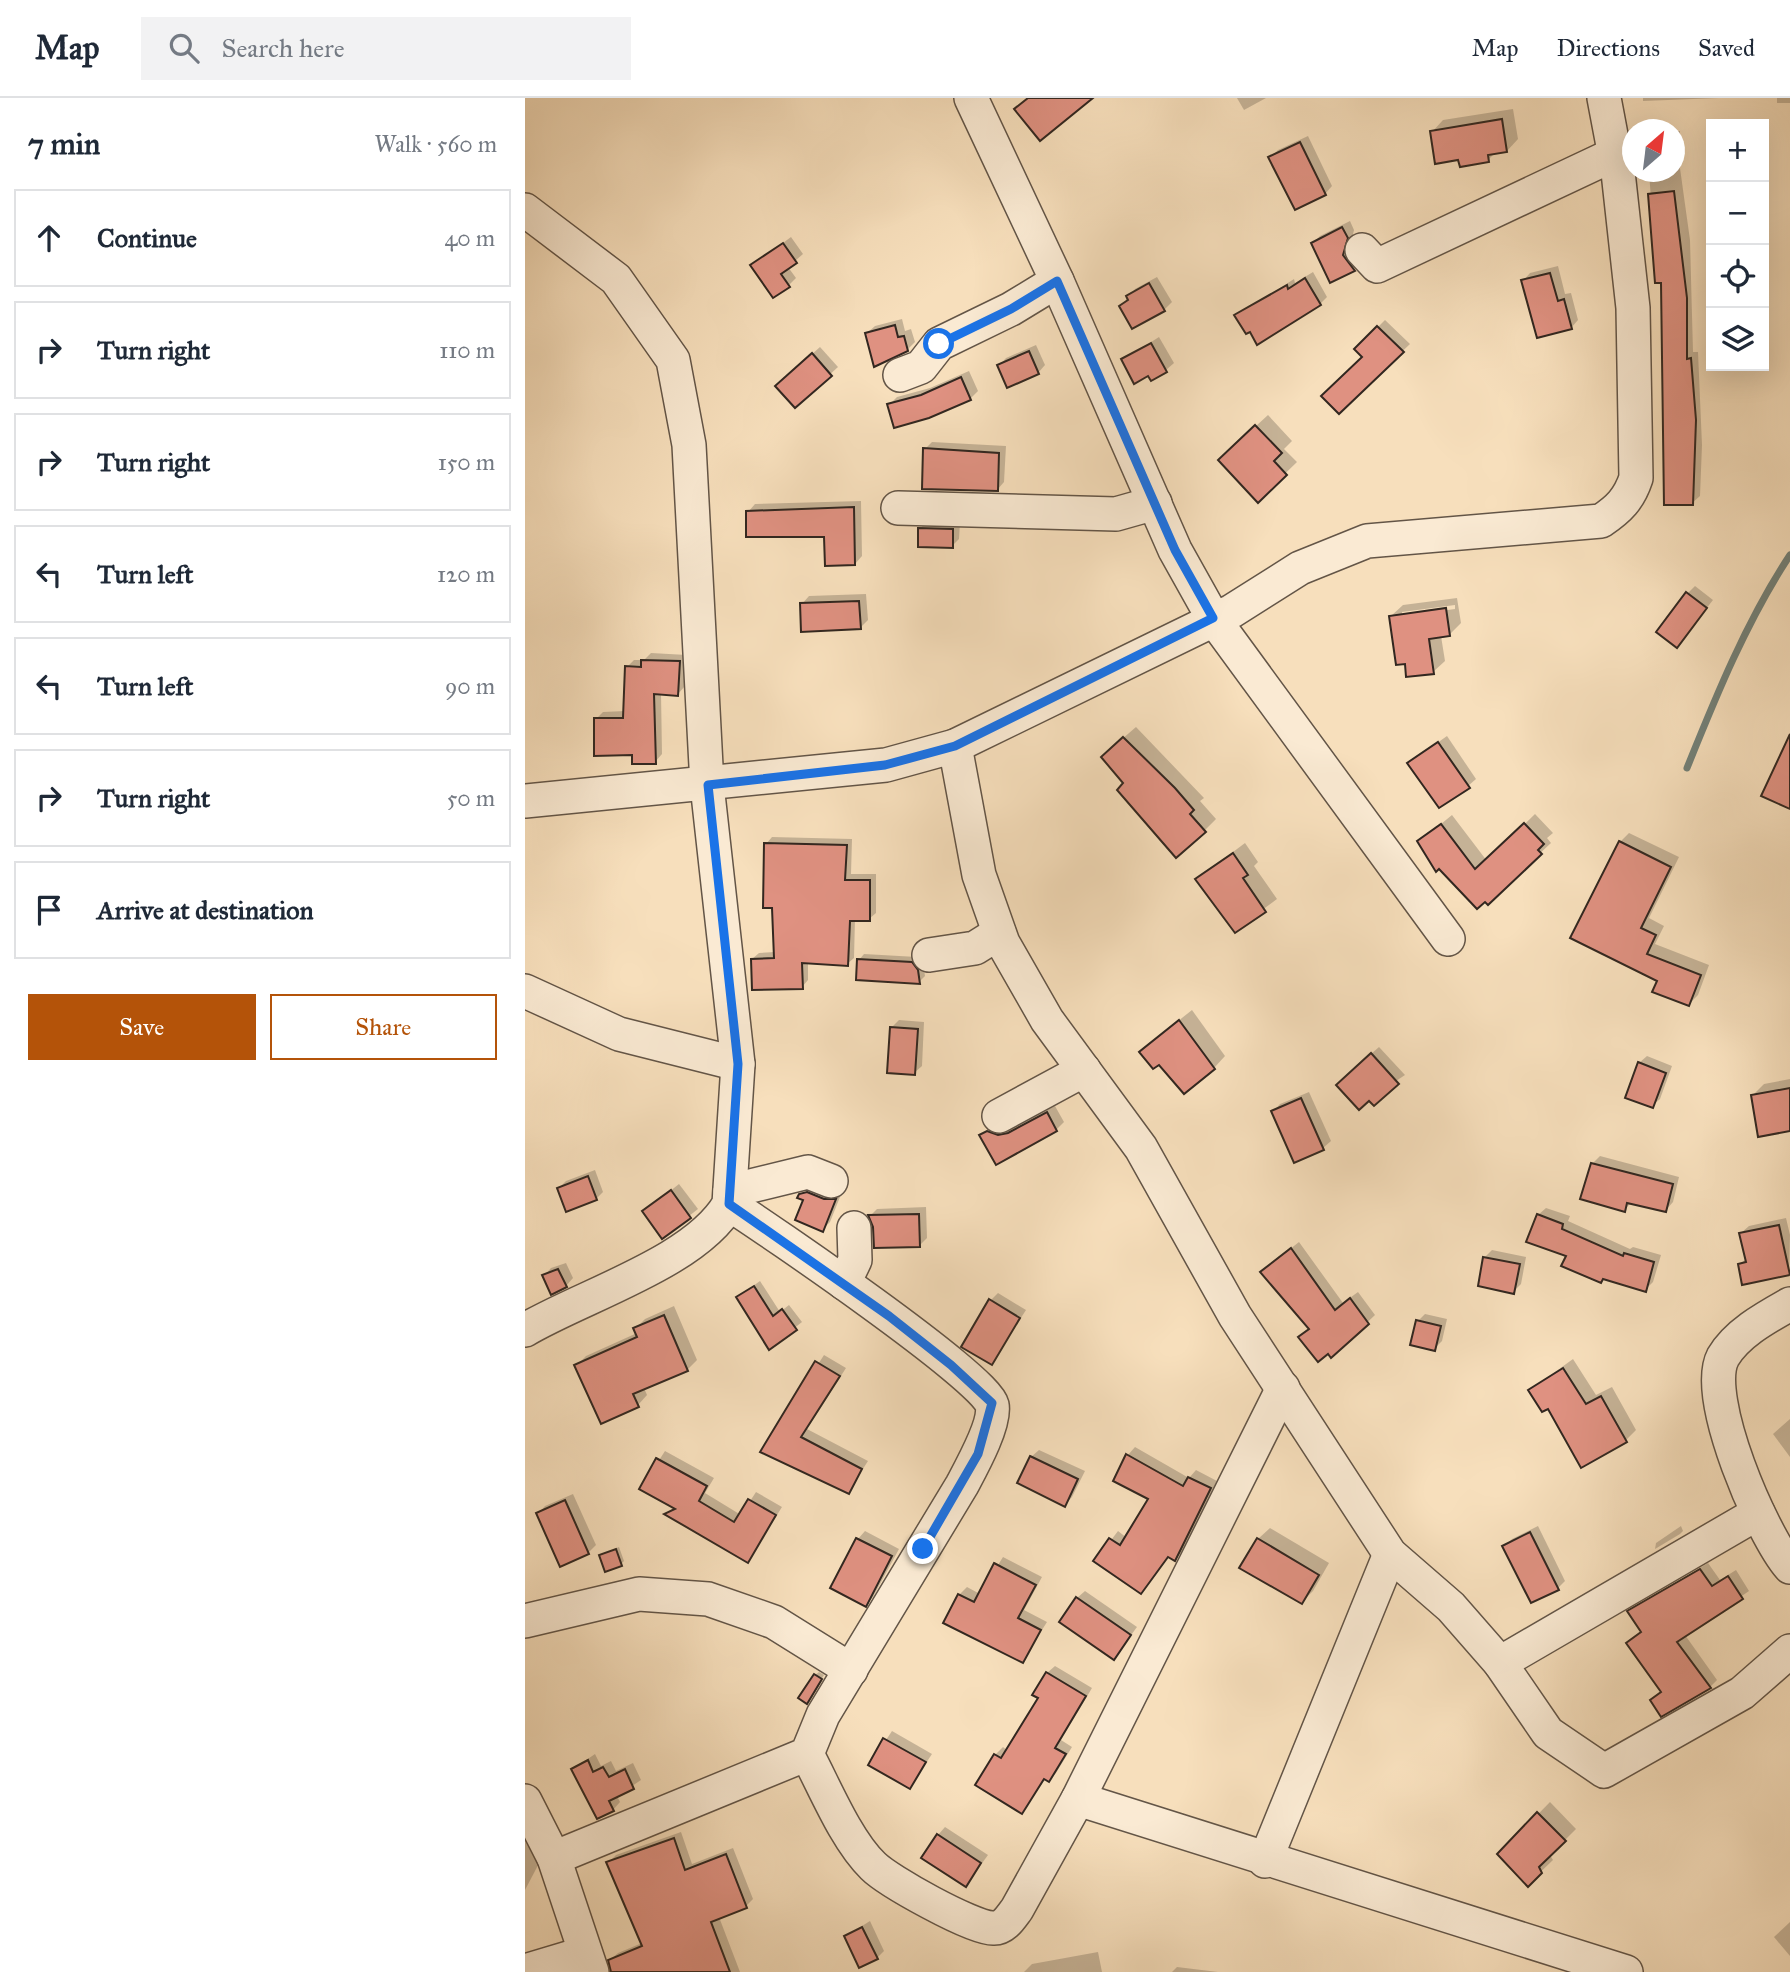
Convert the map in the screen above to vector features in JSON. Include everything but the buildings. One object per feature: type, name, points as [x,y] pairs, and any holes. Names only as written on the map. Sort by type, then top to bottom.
[{"type":"street","points":[[971,98],[1057,281],[1175,550],[1213,618],[1448,939]]},
{"type":"street","points":[[525,802],[885,765],[955,746],[1232,611],[1300,568],[1367,541],[1601,521],[1620,508],[1630,494],[1636,478],[1633,307],[1615,154],[1604,98]]},
{"type":"street","points":[[1362,250],[1377,266],[1615,154]]},
{"type":"street","points":[[525,210],[617,279],[673,360],[689,445],[708,785],[738,1064],[729,1198],[710,1229],[649,1269],[525,1331]]},
{"type":"street","points":[[900,375],[921,367],[939,344],[1011,309],[1057,281]]},
{"type":"street","points":[[898,508],[1116,514],[1155,503]]},
{"type":"street","points":[[955,746],[979,875],[999,933],[1047,1020],[1141,1148],[1235,1316],[1390,1554],[1451,1606],[1500,1663],[1548,1733],[1605,1771],[1742,1693],[1790,1651]]},
{"type":"street","points":[[929,955],[975,948],[999,933]]},
{"type":"street","points":[[525,991],[619,1034],[738,1064]]},
{"type":"street","points":[[999,1116],[1084,1070]]},
{"type":"street","points":[[729,1198],[808,1172],[831,1181]]},
{"type":"street","points":[[554,1858],[807,1754],[823,1715],[962,1485],[978,1454],[992,1409],[985,1394],[951,1365],[729,1198]]},
{"type":"street","points":[[844,1283],[855,1259],[854,1227]]},
{"type":"street","points":[[1790,1304],[1755,1324],[1723,1358],[1718,1395],[1727,1430],[1758,1513],[1774,1549],[1790,1567]]},
{"type":"street","points":[[807,1754],[872,1866],[889,1880],[927,1900],[993,1929],[1005,1924],[1017,1909],[1078,1799],[1283,1388]]},
{"type":"street","points":[[1500,1663],[1758,1513]]},
{"type":"street","points":[[1265,1861],[1390,1554]]},
{"type":"street","points":[[525,1621],[639,1594],[708,1600],[775,1622],[851,1670]]},
{"type":"street","points":[[1078,1799],[1265,1861],[1626,1972]]},
{"type":"street","points":[[525,1801],[554,1858],[588,1963],[525,1971]]},
{"type":"waterway","points":[[1687,768],[1746,632],[1790,555]]},
{"type":"route","points":[[923,1549],[978,1454],[991,1415],[992,1403],[951,1365],[889,1316],[729,1204],[738,1064],[708,785],[885,765],[955,746],[1213,618],[1175,550],[1057,281],[1011,309],[939,344]]}]
